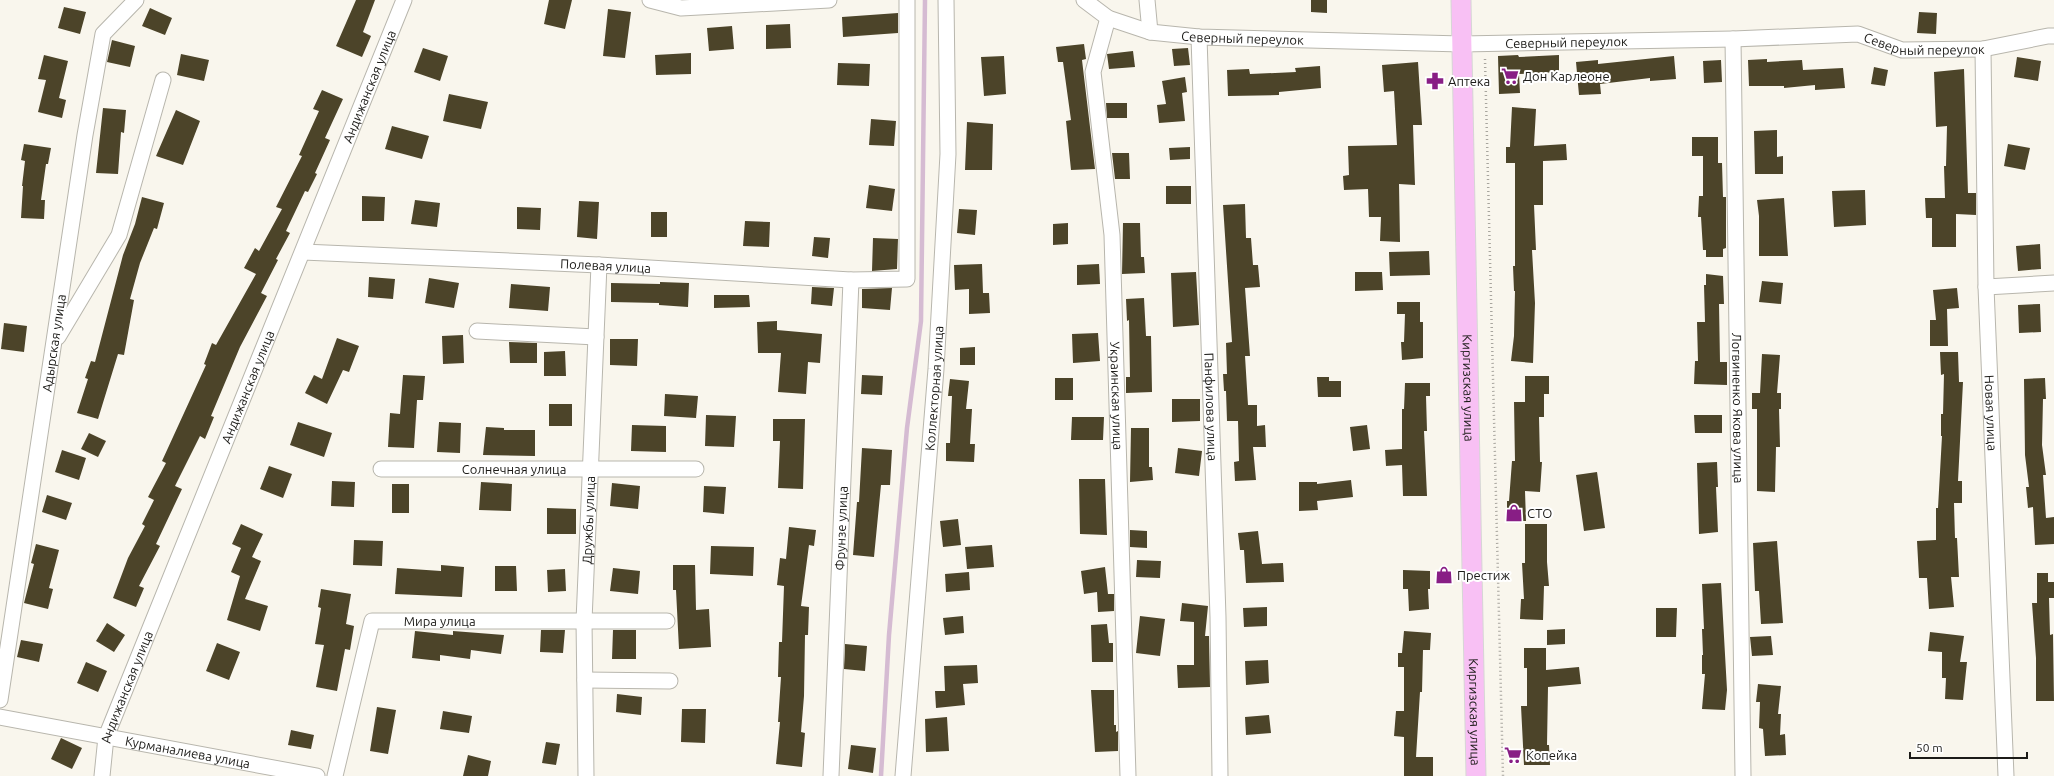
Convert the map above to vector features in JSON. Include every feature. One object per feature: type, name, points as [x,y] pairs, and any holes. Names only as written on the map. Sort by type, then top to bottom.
[{"type":"main road","name":"Киргизская улица","points":[[1461,0],[1476,776]]},
{"type":"street","name":"Адырская улица","points":[[0,700],[85,135],[103,34],[136,0]]},
{"type":"street","name":"Андижанская улица","points":[[102,776],[106,737],[304,252],[404,0]]},
{"type":"street","points":[[650,0],[682,8],[830,0]]},
{"type":"street","name":"Полевая улица","points":[[304,252],[599,265],[851,280],[907,279],[907,0]]},
{"type":"street","name":"Коллекторная улица","points":[[903,776],[936,370],[948,154],[946,0]]},
{"type":"street","name":"Северный переулок","points":[[1084,0],[1108,18],[1150,32],[1200,37],[1485,44],[1733,39],[1858,34],[1902,50],[1982,49],[2054,36]]},
{"type":"street","points":[[1147,0],[1150,32]]},
{"type":"street","name":"Украинская улица","points":[[1108,18],[1093,72],[1112,235],[1128,776]]},
{"type":"street","name":"Панфилова улица","points":[[1200,37],[1218,610],[1220,776]]},
{"type":"street","name":"Логвиненко Якова улица","points":[[1733,39],[1743,776]]},
{"type":"street","name":"Новая улица","points":[[1982,49],[1986,287],[2006,776]]},
{"type":"street","points":[[54,344],[120,235],[163,80]]},
{"type":"street","name":"Дружбы улица","points":[[586,776],[584,622],[599,265]]},
{"type":"street","name":"Фрунзе улица","points":[[831,776],[851,280]]},
{"type":"street","points":[[1986,287],[2054,283]]},
{"type":"street","points":[[477,332],[596,337]]},
{"type":"street","name":"Солнечная улица","points":[[381,469],[696,469]]},
{"type":"street","name":"Мира улица","points":[[335,776],[372,621],[667,621]]},
{"type":"street","points":[[585,680],[670,681]]},
{"type":"street","name":"Курманалиева улица","points":[[0,717],[317,776]]},
{"type":"path","points":[[1485,44],[1503,776]]},
{"type":"building","points":[[356,0],[375,0],[363,32],[371,36],[362,57],[336,46]]},
{"type":"building","points":[[549,0],[572,0],[565,29],[544,24]]},
{"type":"building","points":[[1311,0],[1327,0],[1327,13],[1311,12]]},
{"type":"building","points":[[64,7],[86,12],[80,34],[58,28]]},
{"type":"building","points":[[150,8],[172,18],[165,35],[142,26]]},
{"type":"building","points":[[608,9],[631,12],[625,58],[603,56]]},
{"type":"building","points":[[1919,12],[1937,13],[1936,34],[1917,33]]},
{"type":"building","points":[[898,13],[898,33],[843,37],[842,17]]},
{"type":"building","points":[[790,24],[791,48],[766,49],[766,25]]},
{"type":"building","points":[[732,26],[734,49],[709,51],[707,28]]},
{"type":"building","points":[[112,40],[135,46],[130,67],[107,62]]},
{"type":"building","points":[[1084,44],[1086,59],[1082,60],[1095,169],[1071,170],[1066,121],[1071,120],[1063,62],[1058,62],[1056,47]]},
{"type":"building","points":[[423,48],[448,56],[440,81],[414,72]]},
{"type":"building","points":[[1188,48],[1190,65],[1174,66],[1172,49]]},
{"type":"building","points":[[1133,51],[1135,67],[1109,69],[1107,54]]},
{"type":"building","points":[[691,53],[691,74],[656,75],[655,55]]},
{"type":"building","points":[[181,54],[209,60],[204,81],[177,75]]},
{"type":"building","points":[[44,55],[68,61],[59,98],[66,100],[62,118],[38,112],[46,80],[38,79]]},
{"type":"building","points":[[1518,55],[1519,57],[1559,55],[1559,72],[1519,74],[1520,93],[1499,94],[1498,56]]},
{"type":"building","points":[[1004,56],[1006,94],[984,96],[981,57]]},
{"type":"building","points":[[1674,56],[1676,79],[1650,81],[1650,78],[1600,84],[1601,94],[1579,95],[1576,62],[1598,60],[1598,64]]},
{"type":"building","points":[[2017,57],[2041,61],[2038,81],[2014,77]]},
{"type":"building","points":[[1767,59],[1767,62],[1802,60],[1803,70],[1843,68],[1845,88],[1815,90],[1815,85],[1784,88],[1784,86],[1749,86],[1748,60]]},
{"type":"building","points":[[1721,60],[1722,82],[1704,83],[1703,61]]},
{"type":"building","points":[[1418,62],[1422,125],[1413,125],[1415,185],[1399,184],[1400,242],[1380,241],[1381,217],[1369,217],[1368,189],[1344,190],[1343,176],[1349,175],[1348,146],[1397,145],[1394,91],[1384,92],[1382,65]]},
{"type":"building","points":[[838,63],[870,64],[869,86],[837,85]]},
{"type":"building","points":[[1320,66],[1321,88],[1279,92],[1279,95],[1228,96],[1227,70],[1249,69],[1250,74],[1296,72],[1295,68]]},
{"type":"building","points":[[1874,67],[1888,70],[1885,86],[1871,84]]},
{"type":"building","points":[[1964,69],[1968,193],[1976,193],[1976,215],[1956,214],[1956,247],[1932,247],[1932,218],[1926,218],[1925,198],[1945,198],[1944,166],[1946,166],[1947,126],[1936,127],[1934,72]]},
{"type":"building","points":[[1185,77],[1187,92],[1182,93],[1185,121],[1159,123],[1157,105],[1166,104],[1162,81]]},
{"type":"building","points":[[322,90],[343,99],[325,138],[330,140],[315,173],[317,174],[308,192],[305,191],[286,231],[290,233],[276,259],[278,260],[261,293],[267,296],[240,347],[211,416],[214,417],[205,439],[200,436],[175,486],[182,489],[156,544],[160,546],[139,586],[144,588],[136,607],[113,598],[128,558],[145,526],[142,524],[154,500],[148,497],[166,463],[162,461],[206,365],[204,364],[212,343],[216,345],[256,274],[244,268],[255,248],[259,251],[282,209],[276,207],[302,156],[299,155],[319,111],[313,109]]},
{"type":"building","points":[[449,94],[488,102],[481,129],[443,121]]},
{"type":"building","points":[[1106,103],[1127,103],[1127,118],[1107,118]]},
{"type":"building","points":[[1512,107],[1536,109],[1534,146],[1566,144],[1567,160],[1543,161],[1543,205],[1534,205],[1536,250],[1532,250],[1535,303],[1533,363],[1511,361],[1514,336],[1515,291],[1513,266],[1515,266],[1515,163],[1506,163],[1506,147],[1510,147]]},
{"type":"building","points":[[103,108],[126,110],[124,133],[121,132],[118,174],[96,173]]},
{"type":"building","points":[[176,110],[200,121],[183,165],[156,156]]},
{"type":"building","points":[[871,119],[896,121],[894,146],[869,145]]},
{"type":"building","points":[[967,122],[993,124],[992,170],[965,170]]},
{"type":"building","points":[[392,126],[429,136],[422,159],[385,149]]},
{"type":"building","points":[[1777,130],[1777,157],[1783,156],[1783,174],[1755,174],[1754,131]]},
{"type":"building","points":[[1692,137],[1718,137],[1718,163],[1722,163],[1723,197],[1726,197],[1726,248],[1723,249],[1723,257],[1706,257],[1706,250],[1703,250],[1701,217],[1698,217],[1699,196],[1703,196],[1703,156],[1692,156]]},
{"type":"building","points":[[24,144],[51,148],[48,164],[46,164],[41,200],[45,200],[44,219],[21,218],[22,186],[25,161],[21,160]]},
{"type":"building","points":[[2008,144],[2030,148],[2025,170],[2004,166]]},
{"type":"building","points":[[1190,147],[1190,159],[1170,160],[1169,148]]},
{"type":"building","points":[[1112,153],[1129,153],[1130,179],[1115,179]]},
{"type":"building","points":[[869,185],[895,189],[892,211],[866,208]]},
{"type":"building","points":[[1166,186],[1191,186],[1191,204],[1166,204]]},
{"type":"building","points":[[1865,190],[1866,225],[1834,227],[1832,191]]},
{"type":"building","points":[[362,196],[385,197],[384,221],[362,221]]},
{"type":"building","points":[[142,197],[164,203],[157,229],[154,228],[140,263],[130,299],[134,300],[124,355],[118,354],[98,419],[77,413],[88,379],[85,378],[91,361],[95,362],[123,255],[135,224]]},
{"type":"building","points":[[1784,198],[1788,256],[1759,256],[1759,216],[1757,200]]},
{"type":"building","points":[[415,200],[440,203],[437,227],[411,224]]},
{"type":"building","points":[[579,201],[599,202],[597,239],[577,237]]},
{"type":"building","points":[[1245,204],[1246,238],[1251,238],[1253,265],[1258,265],[1260,287],[1245,288],[1250,356],[1245,356],[1248,405],[1257,405],[1257,426],[1265,425],[1266,447],[1253,447],[1256,480],[1235,481],[1234,462],[1239,461],[1238,421],[1227,421],[1226,391],[1224,391],[1223,374],[1227,374],[1226,343],[1232,342],[1223,205]]},
{"type":"building","points":[[517,207],[541,208],[540,230],[517,229]]},
{"type":"building","points":[[959,209],[977,210],[975,235],[957,233]]},
{"type":"building","points":[[651,212],[667,212],[667,237],[651,237]]},
{"type":"building","points":[[745,221],[770,222],[769,247],[743,246]]},
{"type":"building","points":[[1068,223],[1068,244],[1053,245],[1053,224]]},
{"type":"building","points":[[1123,223],[1140,223],[1141,257],[1144,257],[1145,273],[1122,274]]},
{"type":"building","points":[[814,237],[830,238],[828,258],[812,256]]},
{"type":"building","points":[[873,238],[898,239],[897,269],[872,271]]},
{"type":"building","points":[[2040,244],[2041,269],[2018,271],[2016,246]]},
{"type":"building","points":[[1429,251],[1430,275],[1390,276],[1389,252]]},
{"type":"building","points":[[982,264],[983,293],[989,293],[990,313],[969,314],[969,289],[955,290],[954,265]]},
{"type":"building","points":[[1099,264],[1100,284],[1077,285],[1077,265]]},
{"type":"building","points":[[1196,272],[1199,325],[1173,327],[1171,273]]},
{"type":"building","points":[[1355,272],[1382,272],[1383,290],[1355,291]]},
{"type":"building","points":[[1706,274],[1723,276],[1724,304],[1719,304],[1720,362],[1727,362],[1727,385],[1694,384],[1695,361],[1698,361],[1697,322],[1705,322],[1704,285],[1706,285]]},
{"type":"building","points":[[369,277],[395,279],[393,299],[368,297]]},
{"type":"building","points":[[429,278],[459,283],[454,308],[425,303]]},
{"type":"building","points":[[1762,281],[1783,283],[1781,304],[1759,302]]},
{"type":"building","points":[[660,282],[689,283],[688,307],[659,305],[659,303],[611,302],[611,283],[660,284]]},
{"type":"building","points":[[511,284],[550,287],[548,311],[509,308]]},
{"type":"building","points":[[812,287],[834,288],[832,306],[811,304]]},
{"type":"building","points":[[892,288],[890,310],[862,308],[862,289]]},
{"type":"building","points":[[1957,288],[1959,308],[1947,309],[1948,346],[1930,346],[1930,320],[1936,320],[1933,290]]},
{"type":"building","points":[[714,295],[749,295],[750,307],[714,308]]},
{"type":"building","points":[[1144,298],[1146,336],[1151,336],[1152,392],[1126,393],[1126,377],[1130,377],[1129,320],[1127,321],[1126,299]]},
{"type":"building","points":[[1397,302],[1420,302],[1420,322],[1423,322],[1423,358],[1402,360],[1401,342],[1404,342],[1405,314],[1397,314]]},
{"type":"building","points":[[2040,304],[2041,332],[2019,333],[2018,305]]},
{"type":"building","points":[[777,321],[777,330],[822,334],[820,363],[808,362],[806,394],[778,392],[781,353],[758,353],[757,322]]},
{"type":"building","points":[[4,323],[27,326],[24,352],[1,349]]},
{"type":"building","points":[[1098,333],[1100,361],[1073,363],[1072,334]]},
{"type":"building","points":[[463,335],[464,363],[443,364],[442,336]]},
{"type":"building","points":[[337,338],[359,346],[349,372],[343,370],[327,404],[305,393],[314,375],[322,379]]},
{"type":"building","points":[[610,339],[638,339],[637,366],[610,365]]},
{"type":"building","points":[[509,342],[537,343],[537,363],[510,363]]},
{"type":"building","points":[[975,347],[975,365],[960,365],[960,348]]},
{"type":"building","points":[[565,351],[566,376],[544,376],[544,352]]},
{"type":"building","points":[[1940,352],[1958,352],[1959,382],[1963,382],[1958,481],[1962,481],[1962,503],[1954,503],[1955,538],[1957,538],[1959,577],[1951,577],[1954,607],[1929,609],[1927,578],[1919,578],[1917,541],[1936,540],[1936,508],[1938,508],[1942,436],[1941,414],[1943,414],[1944,374],[1941,375]]},
{"type":"building","points":[[1762,354],[1780,355],[1777,393],[1781,393],[1781,409],[1779,409],[1780,447],[1776,447],[1775,492],[1757,491],[1757,409],[1752,409],[1752,393],[1760,393]]},
{"type":"building","points":[[403,375],[425,376],[423,400],[417,400],[414,448],[388,447],[390,413],[400,414]]},
{"type":"building","points":[[862,375],[883,376],[882,395],[861,394]]},
{"type":"building","points":[[1525,376],[1549,376],[1549,394],[1544,394],[1544,417],[1539,417],[1540,462],[1542,462],[1540,492],[1525,491],[1526,521],[1507,521],[1507,501],[1509,501],[1512,461],[1515,461],[1514,402],[1525,402]]},
{"type":"building","points":[[1317,377],[1329,377],[1329,381],[1341,381],[1341,397],[1318,397]]},
{"type":"building","points":[[1055,378],[1073,378],[1073,400],[1055,400]]},
{"type":"building","points":[[2045,378],[2046,399],[2043,399],[2042,445],[2046,475],[2043,475],[2046,518],[2054,517],[2054,544],[2035,545],[2033,507],[2028,508],[2026,487],[2029,487],[2025,455],[2024,379]]},
{"type":"building","points":[[950,379],[969,381],[966,409],[972,409],[970,444],[975,444],[974,462],[946,461],[946,443],[950,443],[952,396],[948,396]]},
{"type":"building","points":[[1405,383],[1430,383],[1430,396],[1426,396],[1427,431],[1424,431],[1427,496],[1403,496],[1402,465],[1386,466],[1385,450],[1402,449],[1402,409],[1404,409]]},
{"type":"building","points":[[665,394],[698,396],[696,418],[664,416]]},
{"type":"building","points":[[1172,399],[1200,399],[1200,421],[1172,422]]},
{"type":"building","points":[[549,404],[572,404],[572,426],[549,426]]},
{"type":"building","points":[[706,415],[736,416],[734,447],[705,446]]},
{"type":"building","points":[[1694,415],[1722,415],[1722,433],[1695,433]]},
{"type":"building","points":[[1072,417],[1104,417],[1103,440],[1071,440]]},
{"type":"building","points":[[773,419],[805,419],[803,489],[778,488],[780,441],[773,441]]},
{"type":"building","points":[[298,422],[332,433],[324,457],[290,445]]},
{"type":"building","points":[[439,422],[461,423],[460,453],[437,452]]},
{"type":"building","points":[[632,425],[666,426],[666,452],[631,451]]},
{"type":"building","points":[[1367,425],[1370,449],[1353,451],[1350,427]]},
{"type":"building","points":[[486,427],[504,428],[504,430],[535,430],[535,456],[483,455]]},
{"type":"building","points":[[1131,428],[1149,428],[1149,467],[1152,467],[1153,480],[1130,482]]},
{"type":"building","points":[[89,433],[106,441],[98,457],[81,449]]},
{"type":"building","points":[[862,448],[892,450],[890,485],[881,485],[874,557],[853,555],[857,502],[859,502]]},
{"type":"building","points":[[1178,448],[1202,451],[1199,476],[1175,473]]},
{"type":"building","points":[[62,450],[86,458],[79,480],[55,472]]},
{"type":"building","points":[[1717,462],[1718,487],[1716,487],[1718,532],[1699,534],[1697,463]]},
{"type":"building","points":[[269,466],[292,474],[283,498],[260,489]]},
{"type":"building","points":[[1597,472],[1605,528],[1584,531],[1576,475]]},
{"type":"building","points":[[1079,479],[1105,479],[1107,535],[1080,534]]},
{"type":"building","points":[[1351,480],[1353,497],[1317,501],[1318,510],[1299,511],[1299,482],[1317,482],[1317,484]]},
{"type":"building","points":[[332,481],[355,482],[354,507],[331,506]]},
{"type":"building","points":[[481,482],[512,484],[511,511],[479,510]]},
{"type":"building","points":[[612,483],[640,486],[638,509],[610,506]]},
{"type":"building","points":[[392,484],[409,484],[409,513],[392,513]]},
{"type":"building","points":[[704,486],[726,487],[724,514],[703,512]]},
{"type":"building","points":[[47,495],[72,503],[66,520],[42,512]]},
{"type":"building","points":[[547,508],[576,509],[576,534],[547,534]]},
{"type":"building","points":[[958,519],[961,545],[943,547],[940,521]]},
{"type":"building","points":[[241,524],[263,534],[252,557],[261,561],[245,599],[268,606],[260,631],[227,620],[240,576],[231,572],[241,548],[232,544]]},
{"type":"building","points":[[1525,524],[1547,524],[1547,562],[1549,586],[1544,586],[1543,620],[1520,619],[1521,599],[1524,599],[1522,563],[1525,563]]},
{"type":"building","points":[[789,527],[816,530],[814,546],[809,545],[801,606],[809,607],[808,635],[805,635],[804,696],[801,732],[805,733],[802,767],[776,764],[780,722],[778,722],[781,677],[778,677],[779,642],[782,642],[784,586],[777,585],[780,558],[786,559]]},
{"type":"building","points":[[1130,530],[1147,531],[1147,548],[1130,547]]},
{"type":"building","points":[[1258,531],[1262,564],[1283,563],[1284,582],[1246,583],[1244,550],[1240,550],[1238,533]]},
{"type":"building","points":[[354,540],[383,541],[382,566],[353,565]]},
{"type":"building","points":[[1777,541],[1783,623],[1761,624],[1759,591],[1755,591],[1753,543]]},
{"type":"building","points":[[36,544],[59,550],[49,588],[53,589],[48,609],[24,603],[34,564],[31,563]]},
{"type":"building","points":[[992,545],[994,567],[967,569],[965,547]]},
{"type":"building","points":[[711,546],[754,547],[753,576],[710,574]]},
{"type":"building","points":[[1137,560],[1161,561],[1160,578],[1136,577]]},
{"type":"building","points":[[441,565],[464,567],[462,597],[395,594],[397,568],[441,571]]},
{"type":"building","points":[[673,565],[695,565],[696,610],[709,609],[711,647],[679,649],[676,590],[673,590]]},
{"type":"building","points":[[495,566],[516,566],[517,591],[495,591]]},
{"type":"building","points":[[1105,567],[1108,594],[1114,594],[1114,611],[1098,612],[1097,592],[1084,594],[1081,571]]},
{"type":"building","points":[[613,568],[640,571],[638,594],[610,591]]},
{"type":"building","points":[[565,569],[566,591],[548,592],[547,570]]},
{"type":"building","points":[[1403,570],[1430,571],[1430,589],[1428,589],[1429,609],[1409,611],[1408,589],[1403,589]]},
{"type":"building","points":[[969,572],[970,590],[946,592],[945,574]]},
{"type":"building","points":[[2037,573],[2048,573],[2048,582],[2054,582],[2054,598],[2049,598],[2050,635],[2053,634],[2054,701],[2036,701],[2036,658],[2032,603],[2037,603]]},
{"type":"building","points":[[1721,583],[1727,690],[1725,710],[1702,709],[1705,674],[1702,674],[1702,629],[1704,629],[1702,584]]},
{"type":"building","points":[[321,589],[351,594],[346,624],[354,626],[350,650],[345,649],[337,691],[316,687],[324,645],[315,644],[321,608],[318,607]]},
{"type":"building","points":[[1182,603],[1208,606],[1205,636],[1209,636],[1210,687],[1178,688],[1177,665],[1194,665],[1194,622],[1180,621]]},
{"type":"building","points":[[1267,607],[1267,626],[1244,627],[1243,608]]},
{"type":"building","points":[[1656,608],[1677,608],[1676,637],[1656,637]]},
{"type":"building","points":[[963,616],[964,633],[945,635],[943,618]]},
{"type":"building","points":[[1140,616],[1165,619],[1160,656],[1136,653]]},
{"type":"building","points":[[107,623],[125,635],[114,652],[96,641]]},
{"type":"building","points":[[1107,624],[1109,643],[1113,643],[1113,662],[1092,662],[1091,625]]},
{"type":"building","points":[[1565,629],[1565,644],[1547,645],[1547,630]]},
{"type":"building","points":[[541,630],[565,630],[563,653],[540,652]]},
{"type":"building","points":[[613,630],[636,630],[636,659],[612,659]]},
{"type":"building","points":[[415,631],[453,635],[453,631],[504,635],[501,654],[471,650],[470,659],[440,655],[440,661],[412,658]]},
{"type":"building","points":[[1404,631],[1431,633],[1430,650],[1423,650],[1422,692],[1420,692],[1416,757],[1433,757],[1433,776],[1404,776],[1404,737],[1394,736],[1396,711],[1404,711],[1404,667],[1398,667],[1398,653],[1402,653]]},
{"type":"building","points":[[1930,632],[1964,636],[1960,662],[1967,662],[1963,700],[1945,699],[1946,678],[1942,678],[1942,652],[1928,651]]},
{"type":"building","points":[[1771,636],[1773,655],[1752,656],[1750,637]]},
{"type":"building","points":[[21,640],[43,644],[39,662],[17,657]]},
{"type":"building","points":[[217,643],[240,652],[229,680],[206,671]]},
{"type":"building","points":[[845,644],[867,646],[865,671],[844,669]]},
{"type":"building","points":[[1524,648],[1546,648],[1546,670],[1579,667],[1581,684],[1548,687],[1547,745],[1549,745],[1550,765],[1524,765],[1521,706],[1527,706],[1527,668],[1524,668]]},
{"type":"building","points":[[1268,660],[1269,683],[1246,685],[1245,661]]},
{"type":"building","points":[[86,662],[107,671],[98,692],[77,683]]},
{"type":"building","points":[[977,665],[978,683],[963,684],[965,705],[936,708],[935,691],[945,691],[944,666]]},
{"type":"building","points":[[1758,684],[1781,686],[1778,714],[1781,714],[1780,735],[1785,734],[1786,755],[1765,756],[1763,729],[1759,728],[1760,702],[1756,702]]},
{"type":"building","points":[[1091,690],[1114,690],[1114,725],[1116,725],[1116,732],[1118,731],[1118,751],[1095,752]]},
{"type":"building","points":[[617,694],[642,697],[641,715],[616,712]]},
{"type":"building","points":[[377,707],[396,710],[388,754],[370,751]]},
{"type":"building","points":[[682,709],[706,709],[705,743],[681,742]]},
{"type":"building","points":[[443,711],[472,716],[469,733],[440,729]]},
{"type":"building","points":[[1269,715],[1271,733],[1246,735],[1245,717]]},
{"type":"building","points":[[947,717],[949,751],[926,752],[925,719]]},
{"type":"building","points":[[291,730],[314,735],[311,749],[288,745]]},
{"type":"building","points":[[61,738],[82,748],[72,769],[51,759]]},
{"type":"building","points":[[546,742],[560,744],[556,765],[542,763]]},
{"type":"building","points":[[851,745],[876,748],[873,773],[848,769]]},
{"type":"building","points":[[468,755],[491,761],[488,776],[463,776]]},
{"type":"waterway","points":[[881,776],[889,635],[907,428],[921,321],[925,0]]},
{"type":"place","name":"Дон Карлеоне","points":[[1510,76]]},
{"type":"place","name":"Аптека","points":[[1435,81]]},
{"type":"place","name":"СТО","points":[[1514,513]]},
{"type":"place","name":"Престиж","points":[[1444,575]]},
{"type":"place","name":"Копейка","points":[[1513,755]]}]
